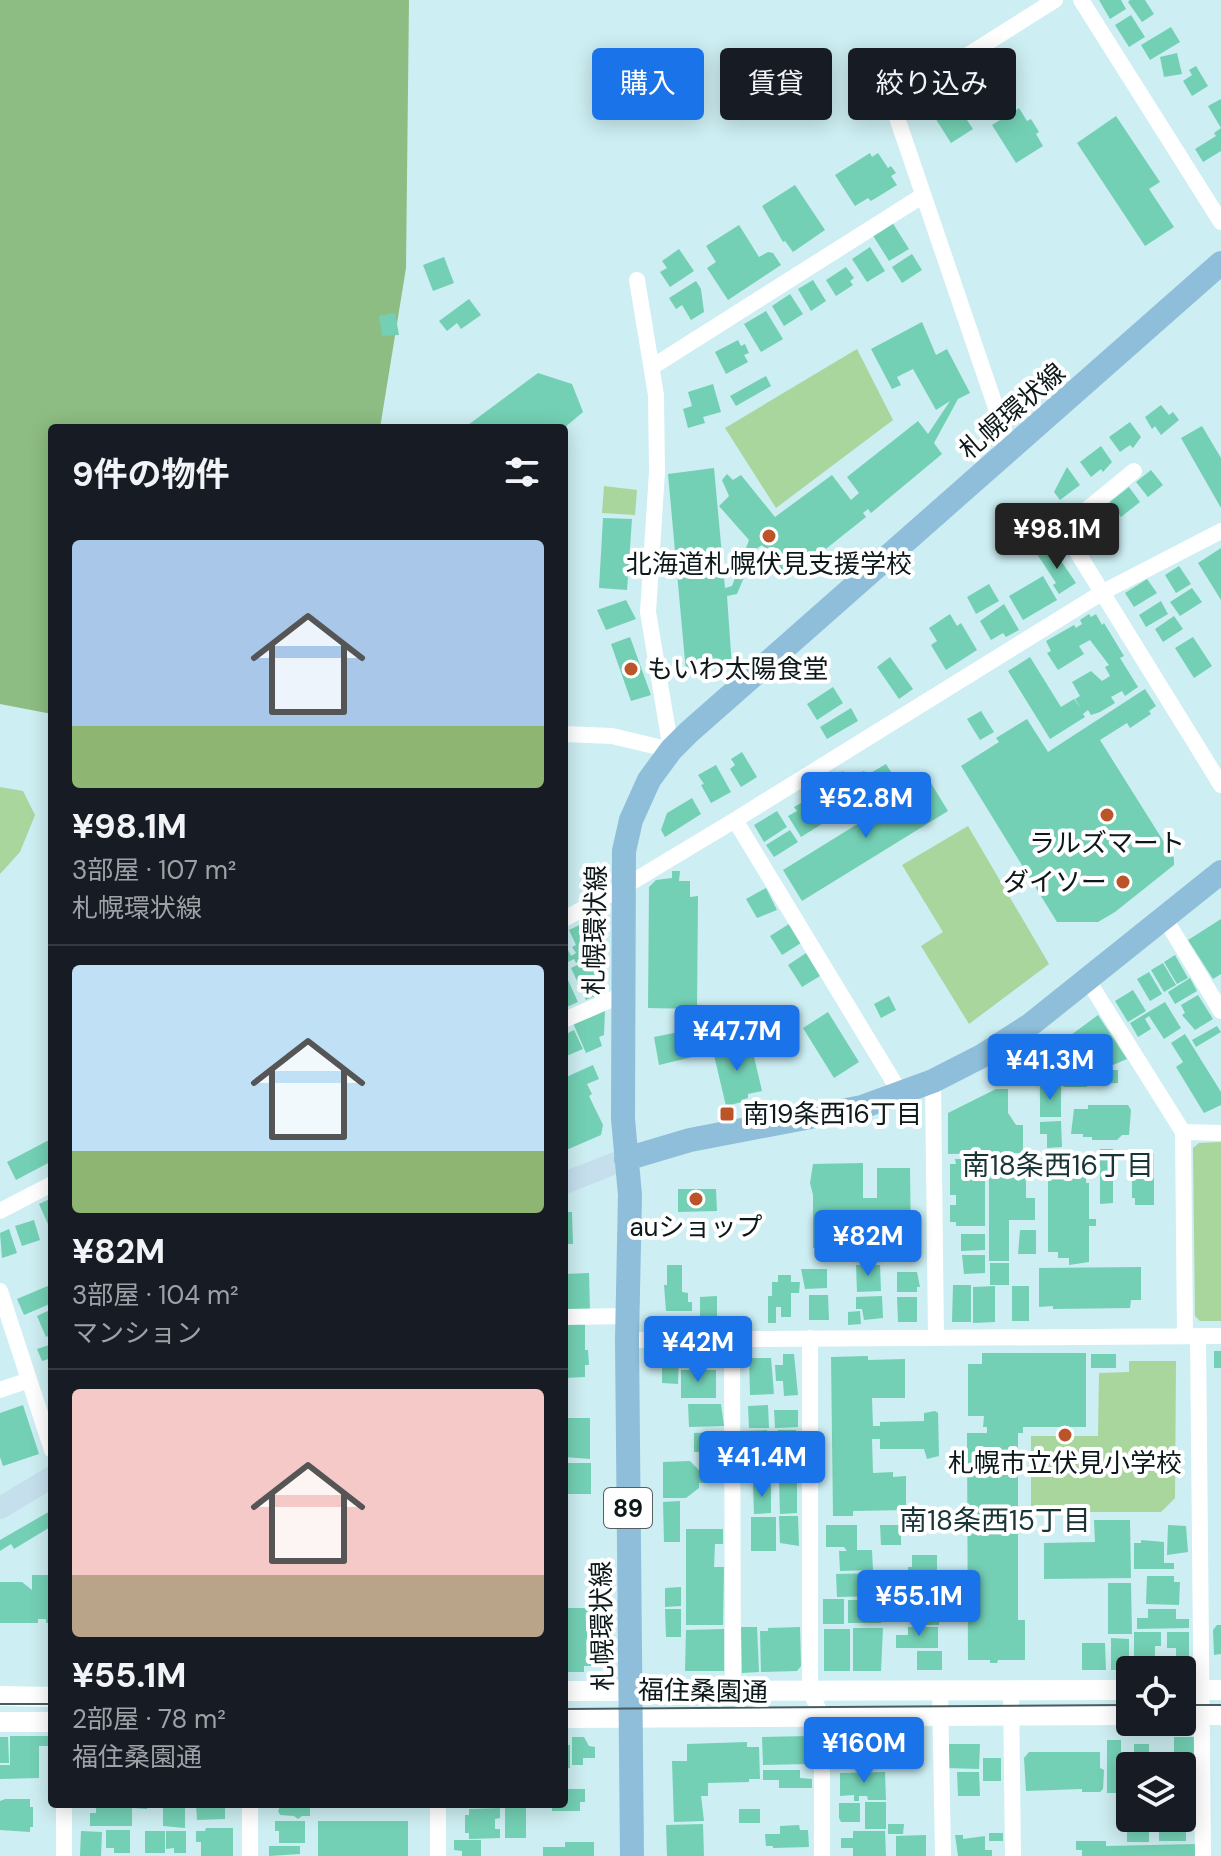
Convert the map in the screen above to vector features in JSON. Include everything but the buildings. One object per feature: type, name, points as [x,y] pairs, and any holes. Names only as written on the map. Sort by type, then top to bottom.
[{"type":"main road","name":"札幌環状線","points":[[632,1856],[627,1340],[630,1195],[623,1119],[622,995],[622,888],[624,851],[631,820],[649,780],[671,750],[1221,263]]},
{"type":"main road","points":[[568,1181],[626,1159],[690,1140],[862,1107],[933,1081],[980,1057],[1030,1025],[1221,872]]},
{"type":"main road","points":[[0,1508],[48,1479]]},
{"type":"street","points":[[1010,449],[892,103],[1055,0]]},
{"type":"street","points":[[1081,0],[1221,222]]},
{"type":"street","points":[[652,367],[922,196]]},
{"type":"street","points":[[568,734],[612,736],[671,750],[648,612],[657,472],[656,395],[637,280]]},
{"type":"street","points":[[1134,471],[1063,529],[1221,785]]},
{"type":"street","points":[[568,917],[735,820],[1103,592],[1221,531]]},
{"type":"street","points":[[735,820],[901,1094]]},
{"type":"street","points":[[1164,917],[1221,1011]]},
{"type":"street","points":[[1087,979],[1183,1132],[1202,1690],[1203,1856]]},
{"type":"street","points":[[568,1018],[622,995]]},
{"type":"street","points":[[933,1081],[936,1337]]},
{"type":"street","points":[[1183,1132],[1221,1133]]},
{"type":"street","points":[[0,1211],[48,1186]]},
{"type":"street","points":[[0,1291],[48,1438]]},
{"type":"street","points":[[568,1317],[627,1316]]},
{"type":"street","points":[[627,1340],[1221,1336]]},
{"type":"street","points":[[810,1338],[810,1691],[822,1717],[822,1856]]},
{"type":"street","points":[[732,1339],[733,1693]]},
{"type":"street","points":[[0,1390],[29,1380]]},
{"type":"street","points":[[940,1690],[943,1856]]},
{"type":"street","name":"福住桑園通","points":[[568,1691],[1116,1690]]},
{"type":"street","points":[[1011,1691],[1013,1856]]},
{"type":"street","points":[[0,1696],[48,1697]]},
{"type":"street","name":"福住桑園通","points":[[568,1718],[1116,1715]]},
{"type":"street","points":[[0,1722],[48,1722]]},
{"type":"street","points":[[64,1808],[64,1856]]},
{"type":"street","points":[[250,1808],[250,1856]]},
{"type":"street","points":[[438,1808],[438,1856]]},
{"type":"green space","points":[[0,0],[409,0],[406,268],[381,424],[48,424],[48,713],[0,704]]},
{"type":"green space","points":[[857,349],[893,420],[776,508],[725,428]]},
{"type":"green space","points":[[604,486],[637,490],[635,515],[602,513]]},
{"type":"green space","points":[[0,787],[23,791],[35,815],[20,852],[0,874]]},
{"type":"green space","points":[[968,826],[1049,964],[969,1024],[921,946],[943,932],[902,865]]},
{"type":"green space","points":[[1221,1142],[1221,1321],[1200,1321],[1195,1316],[1193,1148],[1199,1143]]},
{"type":"green space","points":[[1129,1361],[1176,1361],[1175,1498],[1161,1512],[1031,1512],[1031,1436],[1098,1436],[1099,1373],[1129,1372]]},
{"type":"tram line","points":[[0,1704],[48,1704]]},
{"type":"tram line","points":[[568,1709],[1116,1705]]},
{"type":"tram line","points":[[1196,1705],[1221,1705]]},
{"type":"place","name":"北海道札幌伏見支援学校","points":[[769,536]]},
{"type":"place","name":"もいわ太陽食堂","points":[[631,669]]},
{"type":"place","name":"ラルズマート","points":[[1107,815]]},
{"type":"place","name":"ダイソー","points":[[1123,882]]},
{"type":"place","name":"南19条西16丁目","points":[[727,1114]]},
{"type":"place","name":"auショップ","points":[[696,1199]]},
{"type":"place","name":"札幌市立伏見小学校","points":[[1065,1435]]},
{"type":"district","name":"南18条西16丁目","points":[[1058,1165]]},
{"type":"district","name":"南18条西15丁目","points":[[995,1520]]}]
